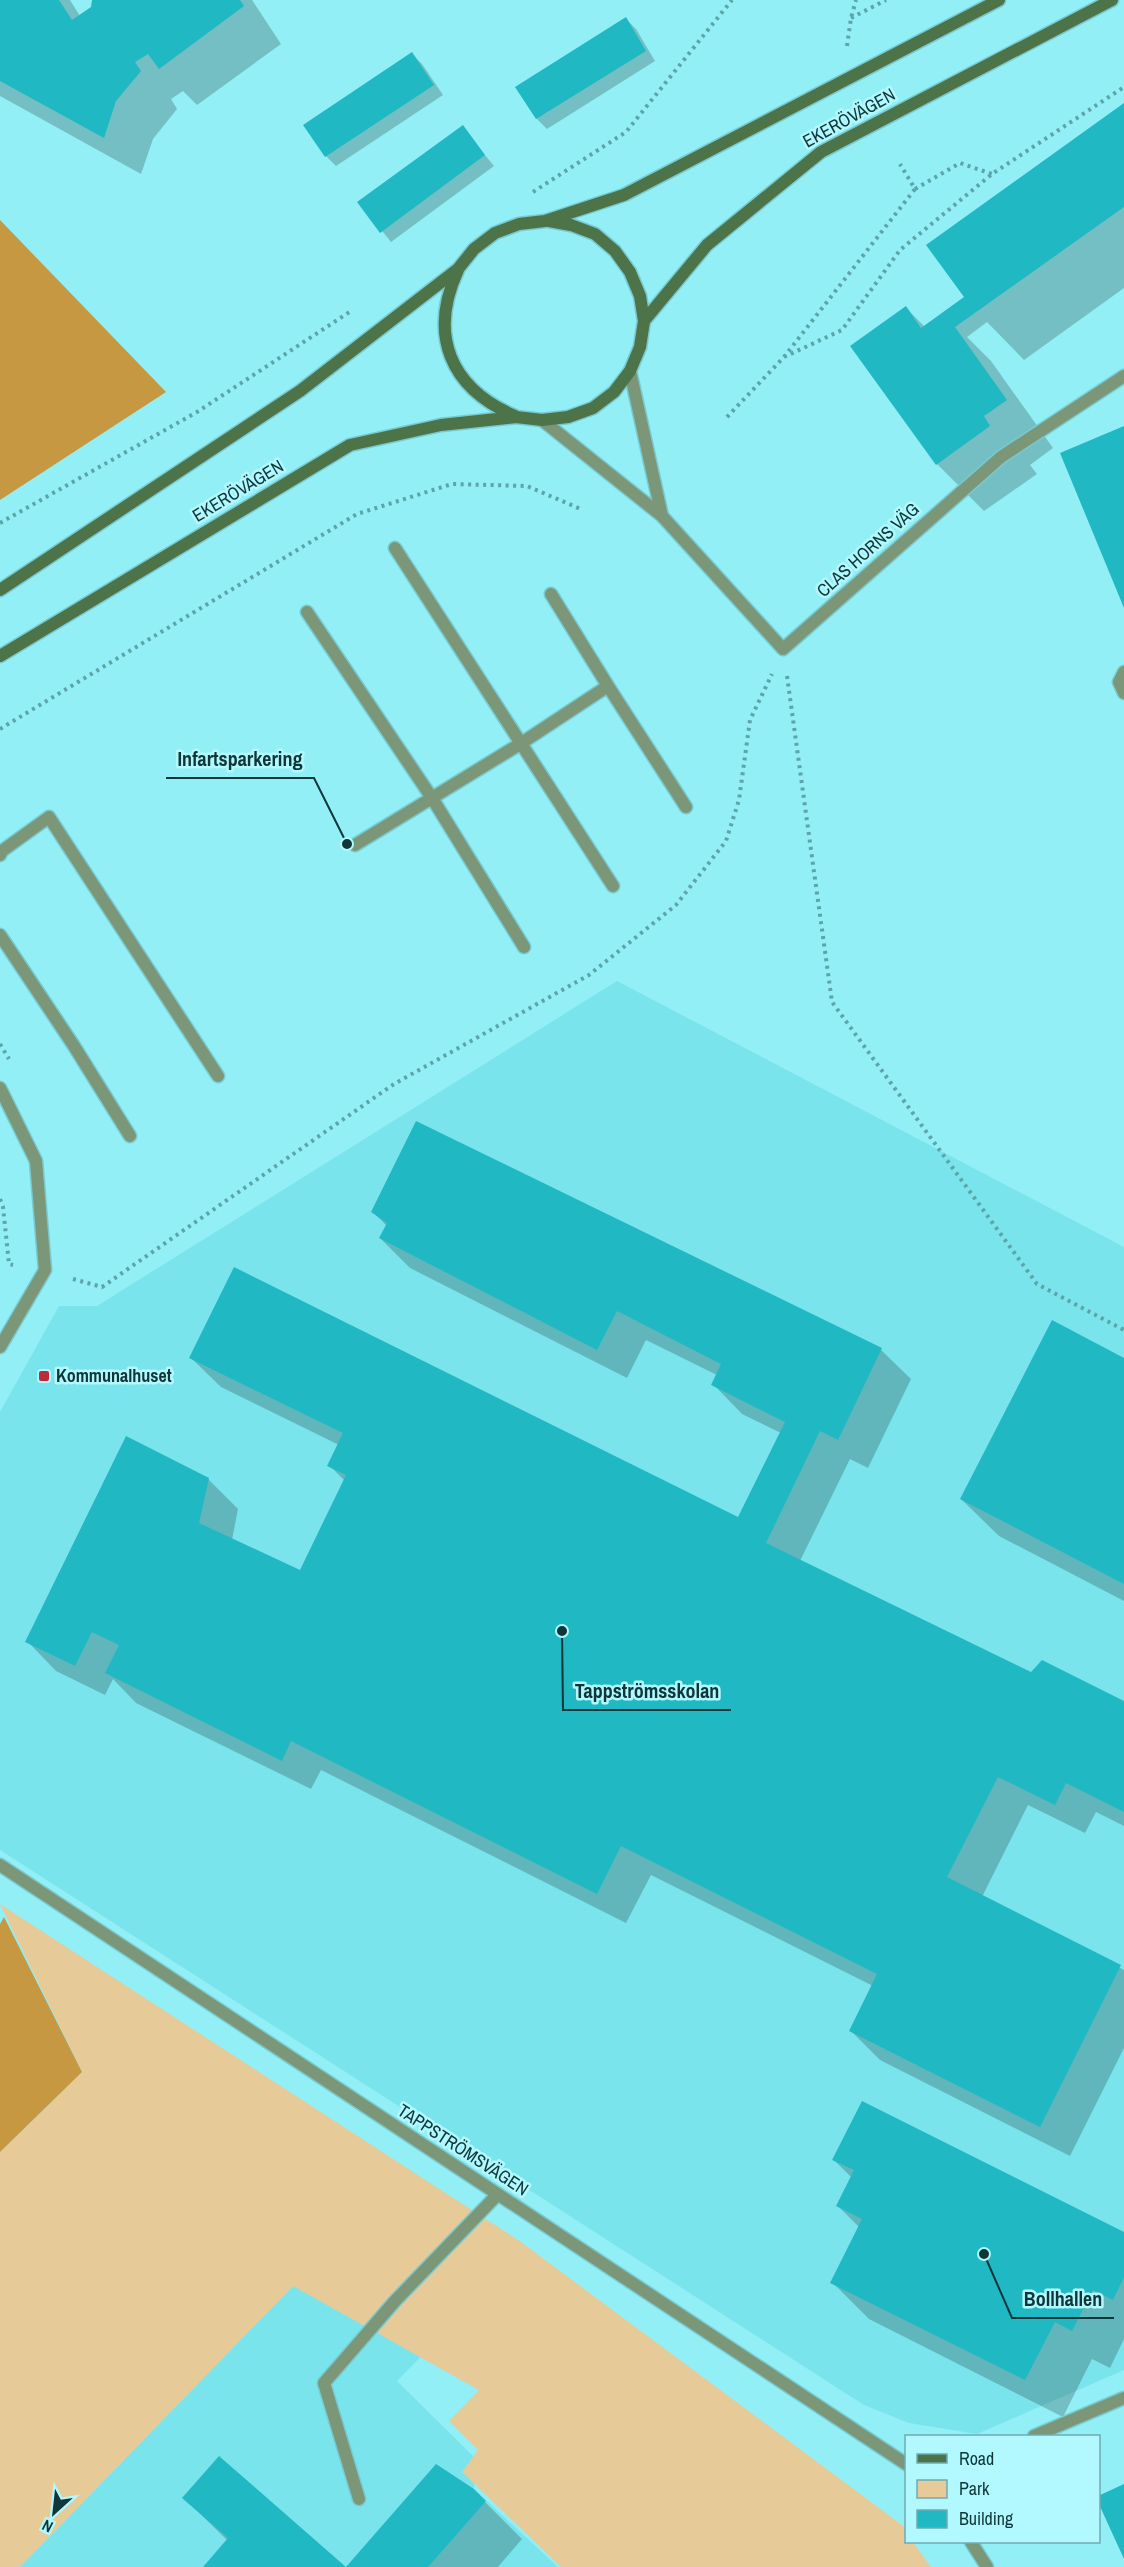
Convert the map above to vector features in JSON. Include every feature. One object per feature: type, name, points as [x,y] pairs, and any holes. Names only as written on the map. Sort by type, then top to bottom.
[{"type":"main road","name":"EKERÖVÄGEN","points":[[516,417],[492,406],[471,389],[455,368],[446,344],[444,318],[447,292],[458,269],[474,249],[495,233],[519,224],[545,221],[624,195],[999,0]]},
{"type":"main road","name":"EKERÖVÄGEN","points":[[644,321],[707,245],[820,152],[1112,0]]},
{"type":"main road","name":"EKERÖVÄGEN","points":[[0,656],[350,445],[441,424],[516,417],[542,420],[568,417],[593,408],[614,392],[630,371],[640,347],[644,321],[640,296],[630,272],[615,250],[594,234],[571,225],[545,221]]},
{"type":"main road","name":"EKERÖVÄGEN","points":[[0,590],[300,391],[458,269]]},
{"type":"street","points":[[630,371],[662,516]]},
{"type":"street","name":"CLAS HORNS VÄG","points":[[783,649],[1001,457],[1124,376]]},
{"type":"street","points":[[542,420],[662,516],[783,649]]},
{"type":"street","points":[[395,548],[612,886]]},
{"type":"street","points":[[551,594],[686,807]]},
{"type":"street","points":[[307,612],[432,798],[524,947]]},
{"type":"street","points":[[1124,672],[1119,682],[1124,693]]},
{"type":"street","points":[[355,845],[520,744],[608,686]]},
{"type":"street","points":[[0,855],[2,851],[48,817],[218,1076]]},
{"type":"street","points":[[0,935],[74,1046],[130,1136]]},
{"type":"street","points":[[0,1088],[36,1161],[45,1270],[0,1347]]},
{"type":"street","name":"TAPPSTRÖMSVÄGEN","points":[[0,1865],[905,2463]]},
{"type":"street","points":[[359,2499],[324,2383],[395,2301],[498,2194]]},
{"type":"street","points":[[1036,2435],[1124,2398]]},
{"type":"street","points":[[971,2543],[987,2567]]},
{"type":"path","points":[[526,197],[626,132],[732,0]]},
{"type":"path","points":[[846,50],[850,18],[856,0]]},
{"type":"path","points":[[850,18],[886,0]]},
{"type":"path","points":[[784,357],[842,330],[900,250],[992,174],[1124,87]]},
{"type":"path","points":[[727,417],[784,357],[915,189],[960,163],[992,174]]},
{"type":"path","points":[[900,164],[915,189]]},
{"type":"path","points":[[0,522],[197,412],[357,308]]},
{"type":"path","points":[[0,729],[357,514],[452,484],[526,486],[583,510]]},
{"type":"path","points":[[0,1199],[9,1264],[45,1270],[102,1287],[394,1084],[589,975],[676,905],[726,841],[739,800],[750,720],[783,649]]},
{"type":"path","points":[[783,649],[832,1002],[1037,1284],[1124,1330]]},
{"type":"shaded area","points":[[0,220],[166,392],[0,500]]},
{"type":"shaded area","points":[[617,981],[1124,1247],[1124,2370],[977,2434],[909,2423],[864,2405],[0,1850],[0,1412],[59,1306],[97,1306]]},
{"type":"shaded area","points":[[4,1917],[82,2072],[0,2152],[0,1924]]},
{"type":"shaded area","points":[[494,2282],[397,2381],[476,2459],[474,2489],[558,2567],[20,2567],[293,2286]]},
{"type":"green space","points":[[0,1904],[521,2242],[902,2525],[905,2530],[905,2543],[914,2543],[931,2567],[561,2567],[462,2472],[478,2450],[449,2421],[479,2390],[293,2286],[20,2567],[0,2567],[0,2152],[82,2072]]},
{"type":"building","points":[[0,0],[59,0],[72,20],[91,7],[92,0],[240,0],[244,6],[159,69],[148,54],[135,62],[141,71],[116,101],[104,138],[0,81]]},
{"type":"building","points":[[626,17],[646,51],[536,119],[515,87]]},
{"type":"building","points":[[412,52],[434,85],[325,157],[303,125]]},
{"type":"building","points":[[1124,103],[1124,207],[955,327],[1007,400],[984,416],[990,426],[936,465],[850,346],[906,306],[921,328],[964,297],[926,245]]},
{"type":"building","points":[[463,125],[485,155],[380,233],[357,202]]},
{"type":"building","points":[[1124,426],[1124,608],[1060,453]]},
{"type":"building","points":[[416,1121],[882,1348],[838,1440],[820,1431],[766,1543],[1031,1672],[1042,1660],[1124,1701],[1124,1812],[1066,1783],[1055,1805],[998,1777],[947,1877],[1121,1965],[1040,2127],[849,2031],[877,1974],[621,1846],[597,1894],[291,1741],[282,1761],[105,1673],[119,1645],[92,1632],[75,1666],[25,1642],[126,1436],[209,1478],[199,1523],[300,1570],[346,1475],[327,1466],[343,1433],[189,1358],[234,1267],[738,1517],[785,1422],[711,1385],[721,1364],[617,1311],[597,1350],[379,1238],[387,1223],[371,1212]]},
{"type":"building","points":[[1052,1320],[1124,1358],[1124,1584],[960,1499]]},
{"type":"building","points":[[862,2101],[1124,2232],[1124,2277],[1113,2300],[1093,2290],[1072,2331],[1055,2322],[1025,2380],[830,2283],[862,2219],[836,2206],[854,2170],[832,2160]]},
{"type":"building","points":[[219,2456],[346,2567],[203,2567],[228,2538],[182,2498]]},
{"type":"building","points":[[436,2464],[474,2489],[486,2501],[428,2567],[346,2567]]},
{"type":"building","points":[[1124,2484],[1124,2559],[1100,2506],[1100,2495]]},
{"type":"place","name":"Infartsparkering","points":[[347,844]]},
{"type":"place","name":"Kommunalhuset","points":[[44,1376]]},
{"type":"place","name":"Tappströmsskolan","points":[[562,1631]]},
{"type":"place","name":"Bollhallen","points":[[984,2254]]}]
